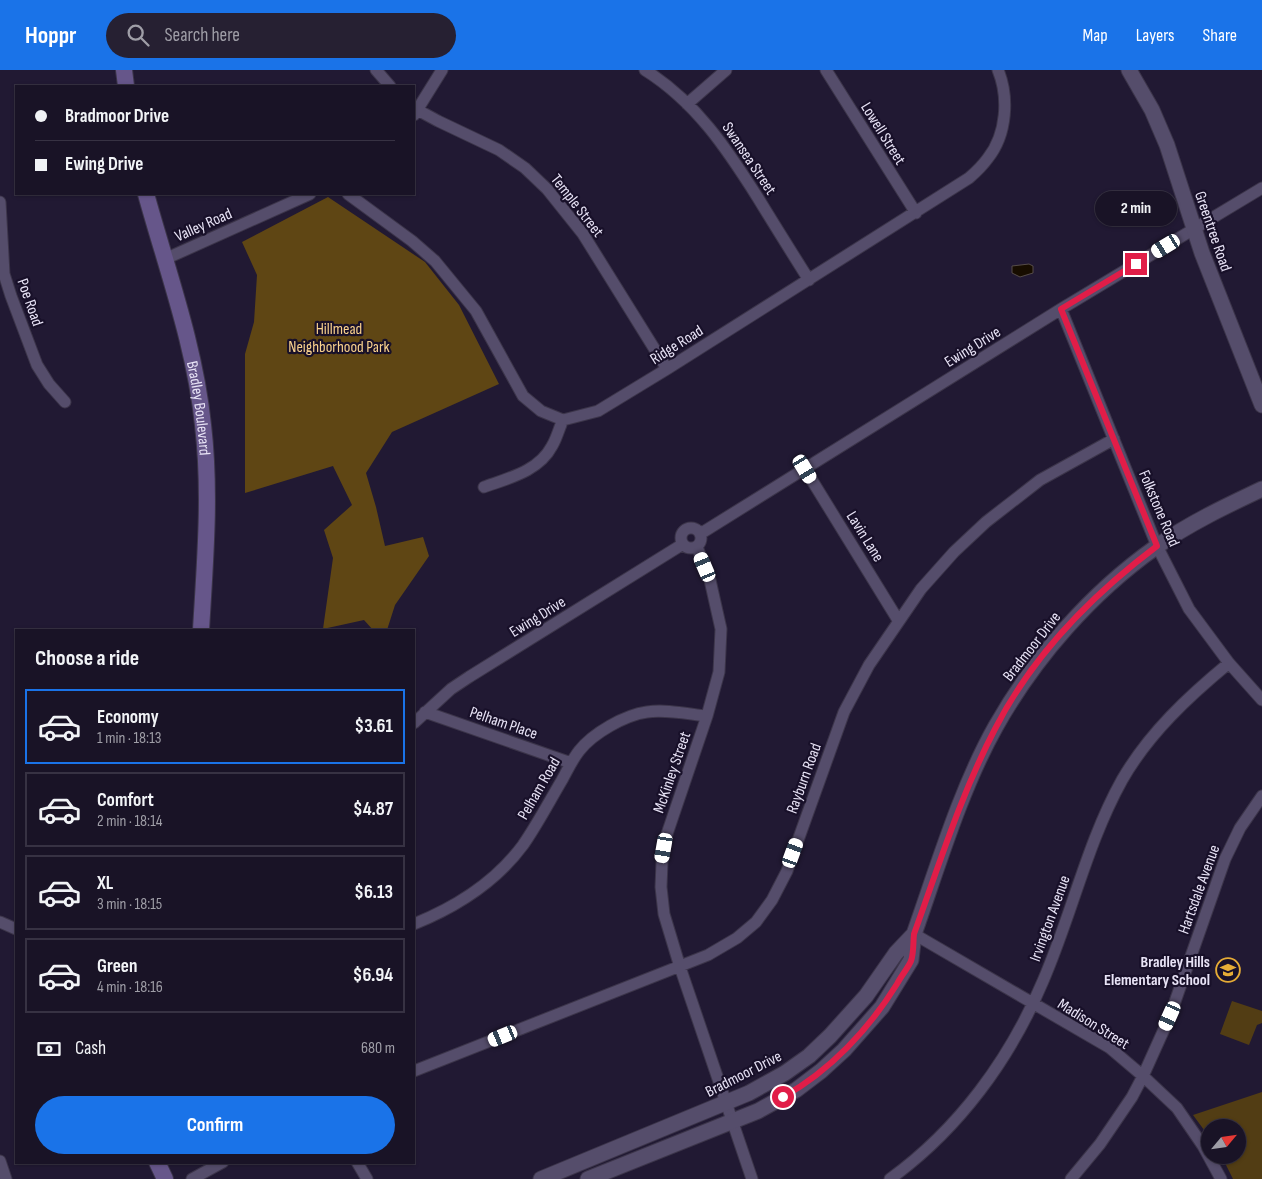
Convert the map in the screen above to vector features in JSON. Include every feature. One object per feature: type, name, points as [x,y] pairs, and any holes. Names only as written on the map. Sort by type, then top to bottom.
[{"type":"main road","points":[[124,70],[126,85]]},
{"type":"main road","name":"Bradley Boulevard","points":[[146,195],[193,363],[204,432],[207,504],[201,629]]},
{"type":"main road","points":[[158,1164],[165,1179]]},
{"type":"street","points":[[376,70],[389,85]]},
{"type":"street","points":[[415,111],[442,70]]},
{"type":"street","name":"Swansea Street","points":[[645,70],[658,78],[707,123],[729,152],[809,280]]},
{"type":"street","points":[[687,104],[726,70]]},
{"type":"street","name":"Lowell Street","points":[[826,70],[916,213]]},
{"type":"street","name":"Ridge Road","points":[[563,420],[598,410],[667,369],[969,178],[989,157],[999,136],[1005,110],[1003,83],[998,70]]},
{"type":"street","name":"Greentree Road","points":[[1129,70],[1152,110],[1163,136],[1193,229],[1262,406]]},
{"type":"street","name":"Temple Street","points":[[415,111],[499,150],[525,168],[547,189],[583,234],[667,369]]},
{"type":"street","name":"Ewing Drive","points":[[700,534],[1061,309],[1262,188]]},
{"type":"street","name":"Valley Road","points":[[164,259],[308,195]]},
{"type":"street","points":[[349,195],[412,241],[435,261],[476,311],[523,396],[541,411],[563,420],[553,445],[547,454],[535,465],[523,473],[484,487]]},
{"type":"street","name":"Poe Road","points":[[0,202],[5,298],[37,365],[49,384],[65,402]]},
{"type":"street","name":"Folkstone Road","points":[[1061,309],[1157,546],[1190,608],[1229,663],[1262,700]]},
{"type":"street","name":"Rayburn Road","points":[[415,1071],[708,955],[737,938],[756,922],[772,900],[787,871],[844,712],[869,665],[898,620],[921,589],[954,552],[986,522],[1040,480],[1114,438]]},
{"type":"street","name":"Lavin Lane","points":[[805,469],[898,620]]},
{"type":"street","name":"Bradmoor Drive","points":[[588,1179],[758,1111],[796,1090],[844,1050],[882,1007],[911,960],[914,934],[970,781],[995,727],[1031,672],[1076,618],[1119,576],[1157,546],[1203,519],[1262,489]]},
{"type":"street","points":[[694,529],[700,534],[701,540],[697,546],[688,548],[684,544],[682,537],[686,530],[694,529]]},
{"type":"street","name":"Ewing Drive","points":[[415,722],[451,689],[469,677],[684,544]]},
{"type":"street","name":"McKinley Street","points":[[697,546],[710,580],[720,629],[719,672],[707,716],[667,834],[662,862],[661,886],[664,914],[680,967],[752,1179]]},
{"type":"street","name":"Irvington Avenue","points":[[890,1179],[915,1161],[961,1116],[1002,1061],[1044,980],[1103,817],[1123,778],[1171,714],[1191,694],[1229,663]]},
{"type":"street","name":"Pelham Road","points":[[415,924],[441,913],[471,895],[499,872],[522,846],[571,763],[579,751],[592,738],[619,721],[645,712],[659,711],[707,716]]},
{"type":"street","name":"Pelham Place","points":[[425,712],[571,763]]},
{"type":"street","name":"Hartsdale Avenue","points":[[1071,1179],[1100,1144],[1132,1097],[1143,1076],[1170,1016],[1225,858],[1240,828],[1262,796]]},
{"type":"street","points":[[0,922],[15,929]]},
{"type":"street","name":"Bradmoor Drive","points":[[542,1179],[726,1103],[785,1074],[830,1036],[866,996],[896,953],[914,934]]},
{"type":"street","name":"Madison Street","points":[[914,934],[1110,1048],[1177,1108],[1203,1146],[1221,1179]]},
{"type":"street","points":[[0,1161],[6,1179]]},
{"type":"street","points":[[192,1179],[219,1164]]},
{"type":"street","points":[[358,1164],[367,1179]]},
{"type":"shaded area","points":[[1029,264],[1033,266],[1033,273],[1020,277],[1012,273],[1012,266]]},
{"type":"shaded area","points":[[1232,1001],[1262,1011],[1262,1023],[1257,1025],[1249,1045],[1220,1034]]},
{"type":"shaded area","points":[[1262,1092],[1262,1179],[1233,1179],[1226,1164],[1246,1164],[1246,1119],[1201,1119],[1201,1126],[1193,1115]]},
{"type":"green space","name":"Hillmead Neighborhood Park","points":[[328,197],[425,262],[459,305],[499,384],[392,432],[366,473],[385,546],[423,537],[429,556],[395,605],[387,629],[372,629],[364,620],[323,629],[333,558],[324,530],[352,505],[333,466],[245,493],[245,354],[254,322],[257,275],[242,242]]},
{"type":"place","name":"Bradley Hills Elementary School","points":[[1228,970]]},
{"type":"route","points":[[783,1097],[796,1090],[821,1071],[844,1050],[882,1007],[911,960],[914,934],[959,809],[981,756],[995,727],[1013,697],[1048,650],[1076,618],[1119,576],[1157,546],[1061,309],[1136,264]]}]
